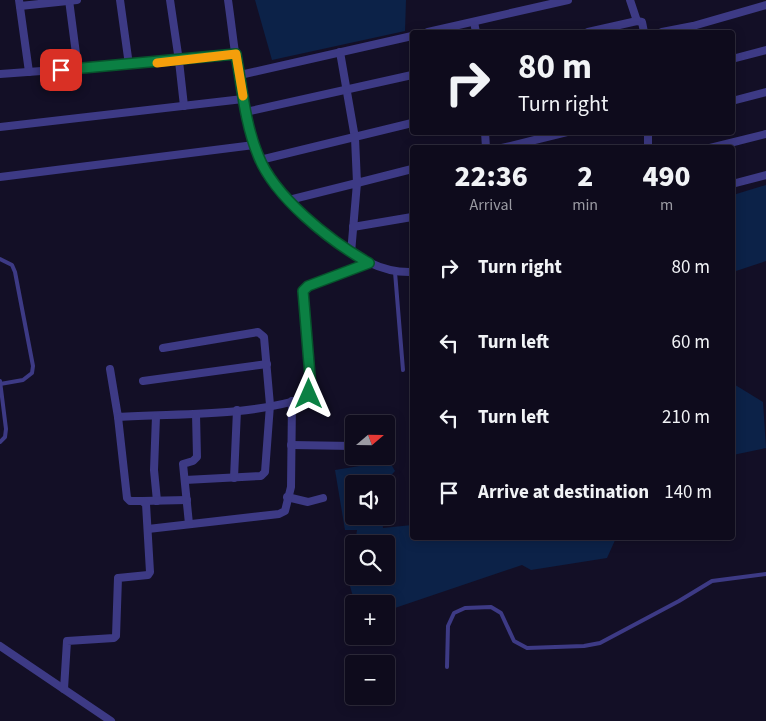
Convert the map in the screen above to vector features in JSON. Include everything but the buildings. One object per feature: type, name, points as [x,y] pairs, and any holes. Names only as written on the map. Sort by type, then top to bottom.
[{"type":"street","points":[[69,0],[78,69]]},
{"type":"street","points":[[29,72],[20,3],[77,0]]},
{"type":"street","points":[[120,0],[129,65]]},
{"type":"street","points":[[170,0],[180,61],[184,106]]},
{"type":"street","points":[[228,0],[243,100],[254,145],[268,176],[289,200],[351,253],[369,263],[395,272],[410,272]]},
{"type":"street","points":[[437,30],[568,0]]},
{"type":"street","points":[[630,0],[637,21]]},
{"type":"street","points":[[672,30],[766,5]]},
{"type":"street","points":[[597,30],[637,21],[642,22],[644,30]]},
{"type":"street","points":[[474,22],[476,30]]},
{"type":"street","points":[[240,75],[410,36]]},
{"type":"street","points":[[735,58],[766,50]]},
{"type":"street","points":[[340,52],[355,138],[357,183],[351,253]]},
{"type":"street","points":[[0,74],[180,61],[236,54]]},
{"type":"street","points":[[246,112],[410,75]]},
{"type":"street","points":[[735,100],[766,92]]},
{"type":"street","points":[[0,127],[90,115],[243,100]]},
{"type":"street","points":[[260,160],[410,124]]},
{"type":"street","points":[[722,145],[766,134]]},
{"type":"street","points":[[514,145],[555,135]]},
{"type":"street","points":[[0,172],[0,176],[254,145]]},
{"type":"street","points":[[289,200],[410,170]]},
{"type":"street","points":[[735,183],[766,175]]},
{"type":"street","points":[[353,227],[410,217]]},
{"type":"street","points":[[118,417],[196,414],[237,410],[305,398],[311,388],[303,291],[308,286],[369,263]]},
{"type":"street","points":[[163,348],[261,332],[264,337],[270,405],[265,472],[261,476],[185,480]]},
{"type":"street","points":[[143,381],[267,364]]},
{"type":"street","points":[[110,369],[118,417],[127,498],[130,501],[187,500]]},
{"type":"street","points":[[148,529],[279,514],[286,508],[287,496],[291,487],[292,401]]},
{"type":"street","points":[[234,478],[237,410]]},
{"type":"street","points":[[189,524],[184,462],[194,461],[197,458],[196,414]]},
{"type":"street","points":[[156,416],[154,470],[157,501]]},
{"type":"street","points":[[291,445],[345,446]]},
{"type":"street","points":[[287,496],[305,502],[323,498]]},
{"type":"street","points":[[64,689],[67,641],[114,638],[116,636],[118,578],[150,574],[146,504],[142,501]]},
{"type":"street","points":[[0,646],[111,721]]},
{"type":"lane","points":[[0,259],[12,265],[15,272],[33,366],[32,373],[23,380],[0,383],[6,429],[5,436],[0,442]]},
{"type":"lane","points":[[395,272],[403,370]]},
{"type":"lane","points":[[447,667],[448,626],[454,613],[465,608],[492,607],[501,613],[514,642],[527,648],[584,646],[600,643],[679,601],[712,581],[766,574]]},
{"type":"water","points":[[255,0],[406,0],[405,31],[272,60]]},
{"type":"water","points":[[766,185],[766,261],[735,271],[735,194]]},
{"type":"water","points":[[735,385],[763,402],[766,448],[735,455]]},
{"type":"water","points":[[366,465],[392,465],[395,471],[391,475],[345,475],[345,525],[383,525],[383,528],[410,525],[410,540],[615,540],[607,558],[531,570],[522,565],[395,608],[395,595],[352,595],[350,586],[395,585],[395,535],[356,535],[357,530],[345,530],[335,470]]},
{"type":"slow traffic","points":[[157,63],[236,54],[243,96]]},
{"type":"route","points":[[61,70],[180,61],[236,54],[243,100],[254,145],[268,176],[289,200],[320,228],[351,253],[369,263],[308,286],[303,291],[311,388],[309,394]]}]
